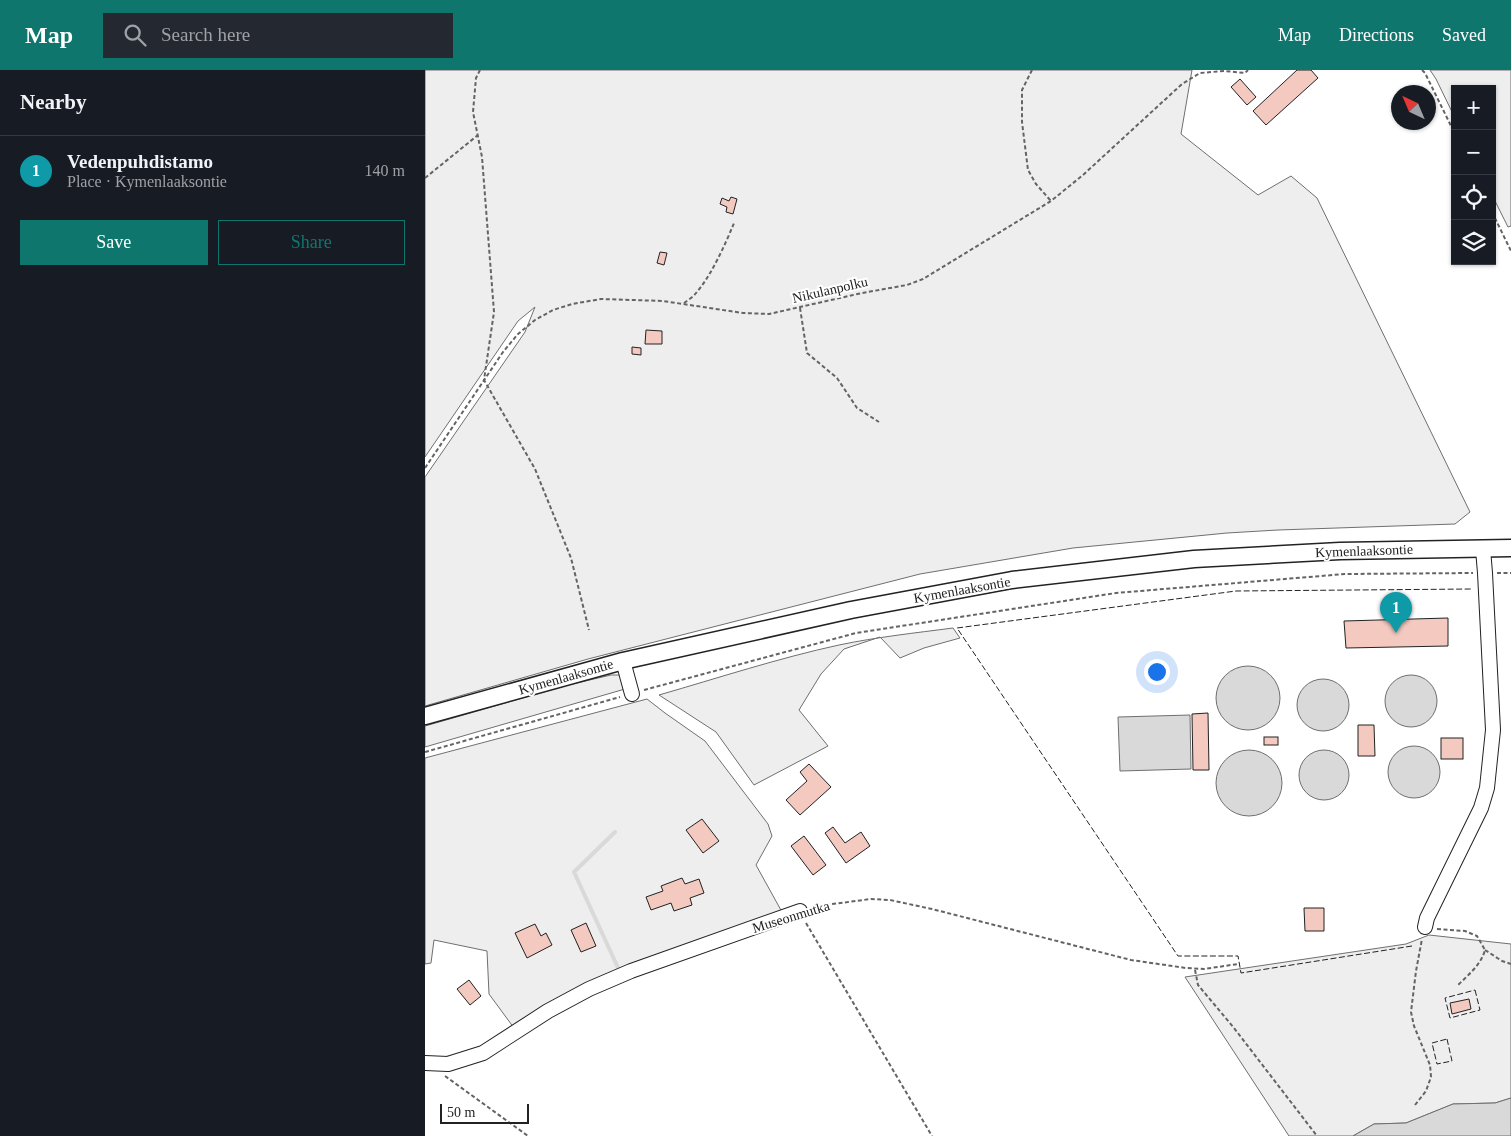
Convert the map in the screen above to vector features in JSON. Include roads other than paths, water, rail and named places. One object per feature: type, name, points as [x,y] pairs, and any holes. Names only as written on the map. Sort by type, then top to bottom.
[{"type":"main road","name":"Kymenlaaksontie","points":[[425,716],[623,661],[851,610],[1012,580],[1194,559],[1340,552],[1511,548]]},
{"type":"street","points":[[1425,926],[1427,918],[1481,808],[1487,788],[1493,730],[1483,549]]},
{"type":"street","points":[[623,661],[632,694]]},
{"type":"street","name":"Museonmutka","points":[[432,1064],[448,1064],[483,1053],[547,1011],[631,971],[799,911]]},
{"type":"waterway","points":[[615,832],[574,872],[619,970]]},
{"type":"place","name":"Vedenpuhdistamo","points":[[1396,633]]}]
